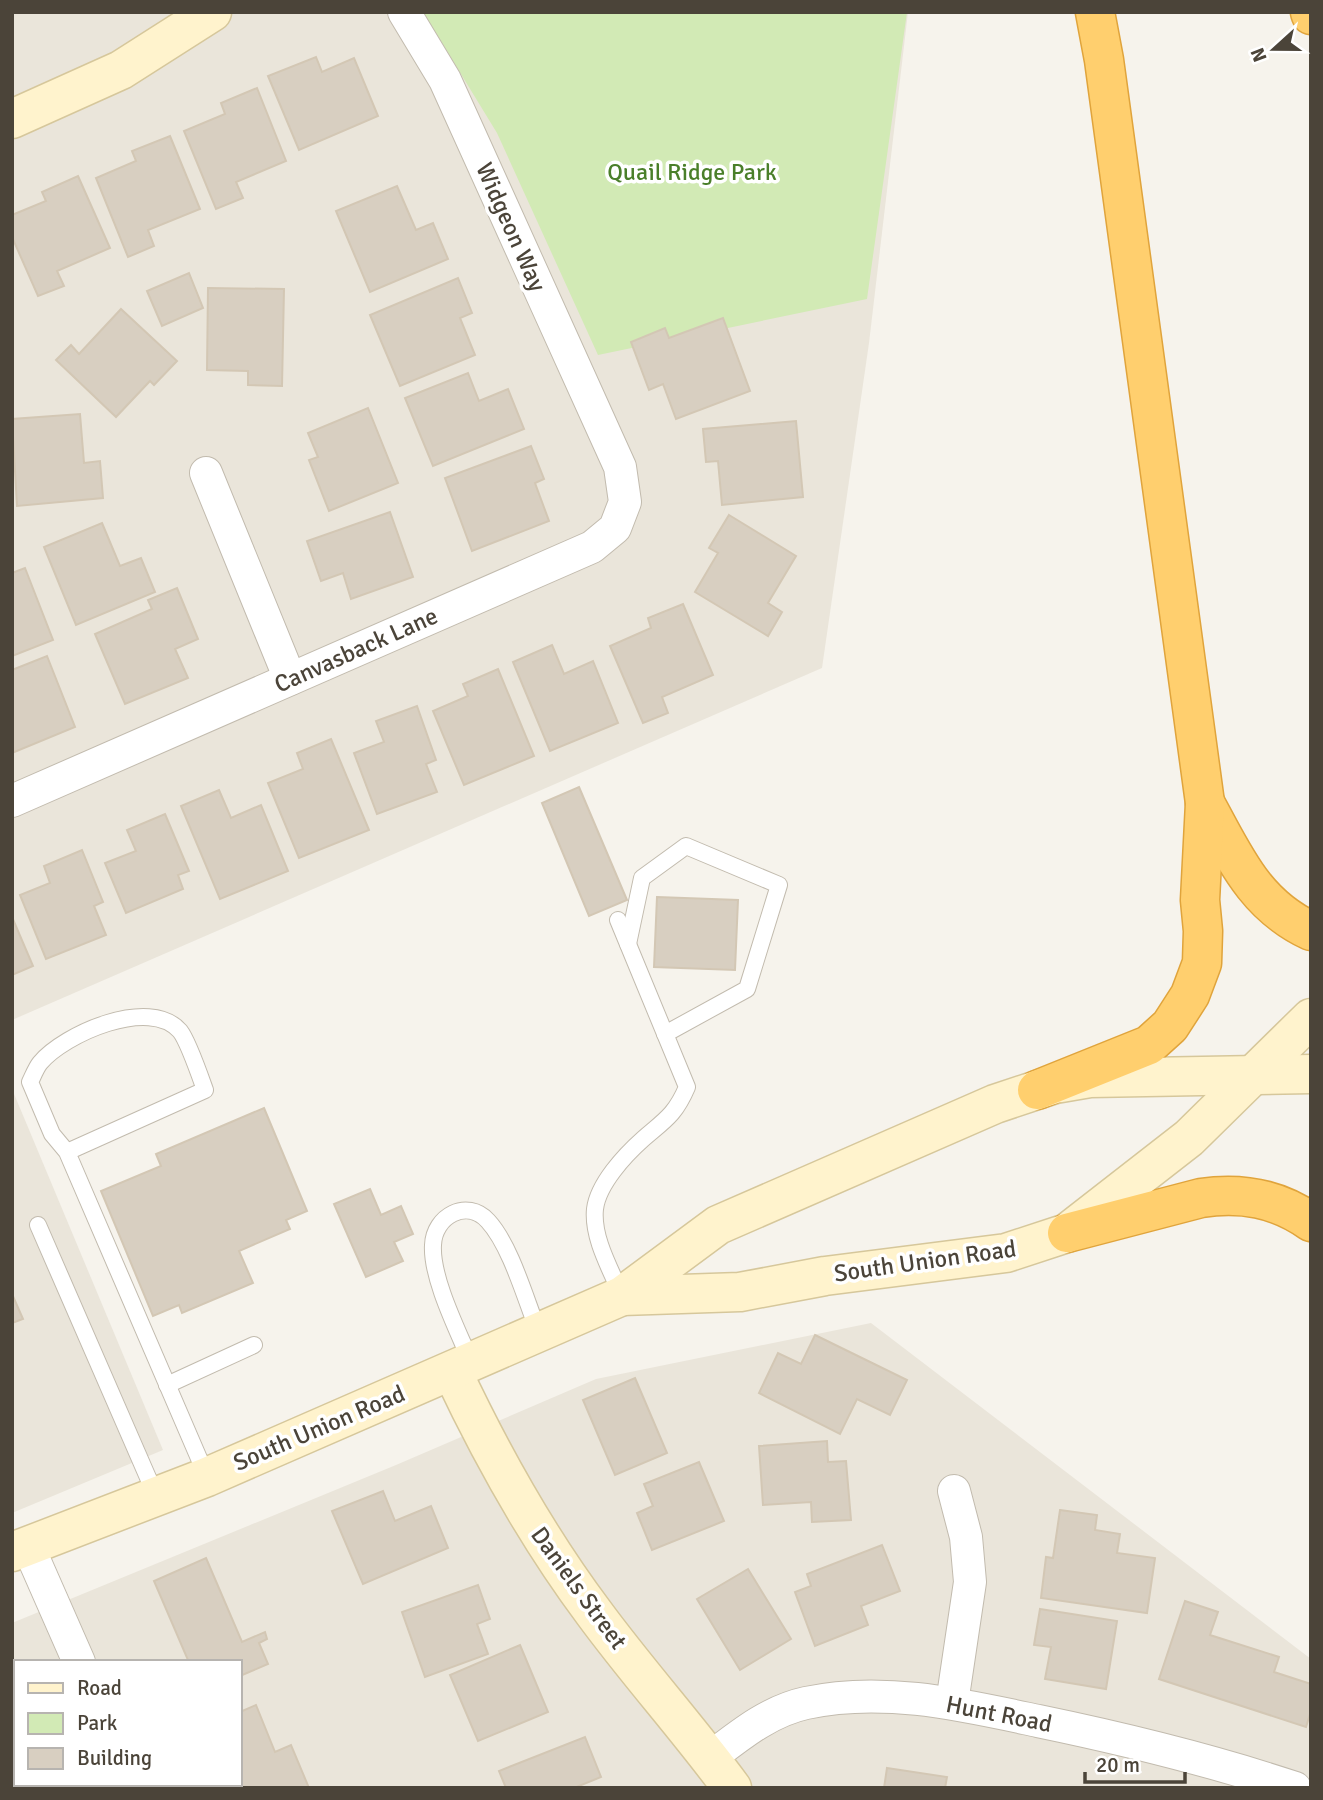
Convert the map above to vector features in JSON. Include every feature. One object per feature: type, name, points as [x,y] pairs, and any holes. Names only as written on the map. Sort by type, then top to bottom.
[{"type":"highway","points":[[1037,1090],[1149,1045],[1170,1026],[1190,995],[1202,963],[1200,900],[1205,803],[1104,60],[1095,12]]},
{"type":"highway","points":[[1205,803],[1252,886],[1269,904],[1311,931]]},
{"type":"highway","points":[[1067,1233],[1222,1195],[1242,1196],[1283,1205],[1311,1222]]},
{"type":"street","points":[[12,119],[121,69],[212,12]]},
{"type":"street","name":"Widgeon Way","points":[[404,12],[444,80],[609,445]]},
{"type":"street","name":"Canvasback Lane","points":[[12,801],[592,548],[615,528],[625,502],[620,467],[609,445]]},
{"type":"street","points":[[206,473],[290,679]]},
{"type":"street","name":"South Union Road","points":[[622,1296],[740,1292],[825,1276],[1006,1253],[1067,1233],[1189,1138],[1311,1018]]},
{"type":"street","name":"South Union Road","points":[[20,1549],[207,1477],[622,1296],[718,1225],[995,1104],[1055,1084],[1099,1077],[1311,1074]]},
{"type":"street","name":"Daniels Street","points":[[461,1367],[486,1444],[532,1524],[594,1614],[721,1773]]},
{"type":"street","points":[[952,1703],[970,1582],[966,1537],[954,1491]]},
{"type":"street","points":[[20,1549],[78,1660]]},
{"type":"street","name":"Hunt Road","points":[[721,1773],[753,1725],[775,1713],[805,1703],[859,1695],[952,1703],[1119,1738],[1223,1764],[1295,1788]]},
{"type":"lane","points":[[628,944],[642,877],[686,846],[779,885],[747,989],[665,1034]]},
{"type":"lane","points":[[618,920],[687,1087],[677,1109],[632,1149],[607,1179],[595,1209],[598,1240],[622,1296]]},
{"type":"lane","points":[[67,1152],[205,1090],[180,1031],[163,1019],[139,1017],[114,1020],[74,1038],[40,1063],[30,1082],[52,1134],[67,1152],[207,1477]]},
{"type":"lane","points":[[461,1367],[433,1254],[436,1229],[443,1219],[453,1212],[466,1209],[480,1213],[489,1222],[507,1252],[539,1333]]},
{"type":"lane","points":[[38,1225],[156,1496]]},
{"type":"lane","points":[[167,1385],[254,1345]]},
{"type":"shaded area","points":[[12,12],[908,12],[869,343],[822,668],[12,1020]]},
{"type":"shaded area","points":[[12,1089],[163,1450],[12,1513]]},
{"type":"shaded area","points":[[871,1323],[1311,1659],[1311,1788],[12,1788],[12,1623],[396,1465],[596,1379]]},
{"type":"green space","name":"Quail Ridge Park","points":[[423,12],[907,12],[867,299],[598,355],[497,133]]},
{"type":"building","points":[[316,57],[322,72],[354,58],[378,116],[299,150],[268,76]]},
{"type":"building","points":[[257,88],[286,161],[236,182],[243,198],[216,209],[184,131],[225,114],[221,103]]},
{"type":"building","points":[[170,136],[200,209],[148,230],[154,246],[128,257],[96,178],[136,161],[132,151]]},
{"type":"building","points":[[78,176],[110,248],[57,271],[64,286],[38,296],[12,237],[12,215],[46,201],[42,192]]},
{"type":"building","points":[[397,186],[416,230],[433,223],[448,259],[370,292],[336,211]]},
{"type":"building","points":[[189,273],[203,308],[162,326],[147,291]]},
{"type":"building","points":[[458,278],[472,313],[460,318],[475,355],[400,386],[370,315]]},
{"type":"building","points":[[208,288],[284,289],[282,386],[248,385],[248,371],[207,370]]},
{"type":"building","points":[[121,309],[177,361],[154,385],[150,381],[116,417],[56,360],[71,345],[79,354]]},
{"type":"building","points":[[723,318],[750,391],[676,419],[663,384],[649,390],[631,342],[665,328],[669,338]]},
{"type":"building","points":[[468,373],[479,401],[508,389],[524,429],[433,466],[405,398]]},
{"type":"building","points":[[368,408],[398,483],[329,511],[309,460],[318,457],[308,433]]},
{"type":"building","points":[[80,414],[84,463],[100,461],[103,498],[17,506],[12,419]]},
{"type":"building","points":[[796,421],[803,497],[722,505],[718,461],[706,462],[703,429]]},
{"type":"building","points":[[531,446],[544,479],[535,483],[549,521],[472,551],[445,478]]},
{"type":"building","points":[[390,512],[413,577],[351,599],[343,573],[321,581],[307,541]]},
{"type":"building","points":[[729,515],[796,556],[768,603],[782,612],[768,636],[695,592],[718,553],[709,548]]},
{"type":"building","points":[[102,523],[120,566],[141,558],[155,592],[76,625],[44,547]]},
{"type":"building","points":[[25,568],[53,640],[12,656],[12,573]]},
{"type":"building","points":[[177,588],[198,639],[175,649],[188,678],[125,704],[95,634],[152,609],[148,600]]},
{"type":"building","points":[[683,604],[713,675],[662,697],[668,713],[643,723],[610,646],[651,628],[648,618]]},
{"type":"building","points":[[552,645],[564,674],[593,661],[618,723],[550,751],[513,662]]},
{"type":"building","points":[[47,656],[75,727],[12,753],[12,670]]},
{"type":"building","points":[[498,669],[534,756],[464,785],[433,711],[468,696],[463,684]]},
{"type":"building","points":[[417,706],[436,760],[426,764],[437,792],[377,814],[354,753],[384,742],[376,721]]},
{"type":"building","points":[[331,739],[369,830],[299,858],[268,783],[303,769],[297,753]]},
{"type":"building","points":[[579,787],[627,900],[589,916],[542,803]]},
{"type":"building","points":[[219,790],[231,818],[261,805],[288,871],[220,899],[181,806]]},
{"type":"building","points":[[165,814],[189,871],[178,875],[183,889],[126,913],[105,863],[136,851],[127,830]]},
{"type":"building","points":[[82,850],[103,902],[94,906],[106,935],[46,959],[20,895],[50,883],[44,866]]},
{"type":"building","points":[[657,897],[738,900],[735,970],[654,967]]},
{"type":"building","points":[[12,917],[33,966],[12,975]]},
{"type":"building","points":[[264,1108],[307,1211],[286,1220],[290,1229],[239,1251],[253,1283],[182,1313],[179,1305],[153,1316],[101,1191],[161,1166],[156,1154]]},
{"type":"building","points":[[370,1189],[381,1215],[401,1206],[413,1234],[394,1242],[403,1261],[366,1277],[334,1204]]},
{"type":"building","points":[[12,1294],[23,1319],[12,1323]]},
{"type":"building","points":[[815,1335],[907,1380],[890,1415],[857,1399],[840,1434],[759,1393],[778,1353],[801,1364]]},
{"type":"building","points":[[635,1378],[667,1453],[615,1475],[583,1400]]},
{"type":"building","points":[[827,1441],[828,1462],[846,1461],[851,1520],[812,1522],[811,1502],[763,1505],[759,1446]]},
{"type":"building","points":[[699,1462],[724,1521],[652,1550],[637,1513],[653,1506],[644,1484]]},
{"type":"building","points":[[383,1491],[395,1521],[431,1506],[448,1548],[363,1584],[332,1511]]},
{"type":"building","points":[[1060,1510],[1097,1515],[1095,1530],[1120,1534],[1117,1553],[1155,1558],[1147,1613],[1041,1598],[1046,1557],[1053,1558]]},
{"type":"building","points":[[882,1545],[900,1591],[861,1606],[868,1625],[815,1646],[795,1592],[811,1586],[807,1574]]},
{"type":"building","points":[[206,1558],[242,1642],[265,1632],[267,1639],[259,1643],[268,1664],[242,1675],[242,1660],[188,1660],[154,1581]]},
{"type":"building","points":[[748,1569],[791,1639],[740,1670],[697,1599]]},
{"type":"building","points":[[478,1585],[490,1619],[477,1624],[488,1654],[425,1677],[402,1612]]},
{"type":"building","points":[[1185,1601],[1218,1612],[1210,1635],[1279,1657],[1274,1672],[1311,1684],[1311,1711],[1306,1727],[1159,1679]]},
{"type":"building","points":[[1040,1609],[1117,1621],[1106,1689],[1045,1679],[1051,1647],[1034,1645]]},
{"type":"building","points":[[520,1645],[548,1712],[478,1741],[450,1675]]},
{"type":"building","points":[[256,1705],[275,1752],[291,1745],[309,1788],[236,1788],[235,1786],[242,1786],[242,1711]]},
{"type":"building","points":[[585,1737],[601,1777],[574,1788],[506,1788],[499,1771]]},
{"type":"building","points":[[887,1768],[947,1777],[945,1788],[884,1788]]}]
